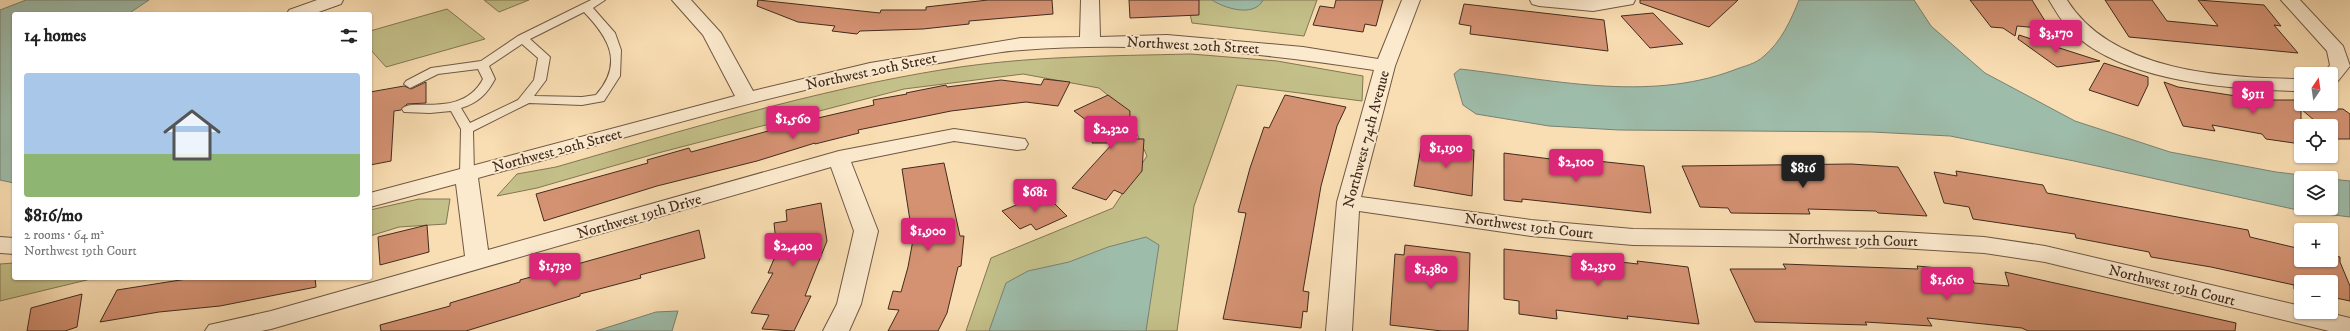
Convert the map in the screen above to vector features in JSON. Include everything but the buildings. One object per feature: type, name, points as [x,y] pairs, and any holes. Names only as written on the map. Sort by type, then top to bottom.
[{"type":"street","points":[[301,12],[334,0]]},
{"type":"street","points":[[681,0],[711,33],[746,99]]},
{"type":"street","points":[[1090,0],[1090,41]]},
{"type":"street","name":"Northwest 74th Avenue","points":[[1339,331],[1348,202],[1385,66],[1411,0]]},
{"type":"street","points":[[1539,0],[1575,6],[1599,6],[1624,1]]},
{"type":"street","points":[[2058,0],[2076,26],[2098,42],[2128,58],[2164,71],[2204,78],[2242,82],[2294,85]]},
{"type":"street","points":[[2290,0],[2336,50],[2340,66],[2338,68]]},
{"type":"street","name":"Northwest 20th Street","points":[[372,199],[746,99],[870,69],[941,56],[1021,44],[1090,41],[1167,41],[1224,44],[1303,53],[1385,66]]},
{"type":"street","name":"Northwest 19th Drive","points":[[218,331],[271,320],[839,158],[954,135],[1016,144]]},
{"type":"street","points":[[836,331],[849,304],[866,231],[839,158]]},
{"type":"street","points":[[467,174],[468,197],[478,261]]},
{"type":"street","name":"Northwest 19th Court","points":[[1348,202],[1531,228],[1633,237],[1900,240],[1984,245],[2045,254],[2350,327]]},
{"type":"street","points":[[0,245],[12,246]]},
{"type":"lane","points":[[410,84],[418,78],[443,68],[482,65],[522,38],[600,0]]},
{"type":"lane","points":[[525,99],[582,101],[600,98],[613,82],[618,59],[609,32],[586,7]]},
{"type":"lane","points":[[467,129],[522,104],[540,80],[544,57],[522,38]]},
{"type":"lane","points":[[408,109],[432,110],[454,106],[479,94],[486,86],[489,79],[482,65]]},
{"type":"lane","points":[[454,106],[467,129],[467,174]]},
{"type":"shaded area","points":[[26,0],[149,0],[131,12],[12,12],[12,183],[0,180],[0,10]]},
{"type":"shaded area","points":[[484,0],[529,0],[499,12]]},
{"type":"shaded area","points":[[1187,0],[1317,0],[1304,36],[1192,23]]},
{"type":"shaded area","points":[[1212,0],[1263,0],[1253,9],[1239,10],[1224,6]]},
{"type":"shaded area","points":[[1799,0],[1914,0],[1931,26],[1985,73],[2075,121],[2170,152],[2294,174],[2294,209],[2074,161],[1950,136],[1872,132],[1619,130],[1549,126],[1476,114],[1463,105],[1454,74],[1460,69],[1598,86],[1633,87],[1667,85],[1701,80],[1746,66],[1761,59],[1776,44],[1789,23]]},
{"type":"shaded area","points":[[447,9],[485,39],[386,67],[372,51],[372,30]]},
{"type":"shaded area","points":[[1191,54],[1277,61],[1363,76],[1362,101],[1237,85],[1194,206],[1177,331],[966,331],[991,258],[1113,208],[1147,156],[1126,110],[1099,88],[1023,74],[904,89],[658,153],[537,188],[497,196],[517,174],[556,167],[701,125],[799,99],[848,88],[947,69],[1008,61],[1069,57]]},
{"type":"shaded area","points":[[2338,180],[2350,181],[2350,217],[2334,215],[2338,215]]},
{"type":"shaded area","points":[[419,199],[450,199],[446,224],[399,227],[372,235],[372,210]]},
{"type":"shaded area","points":[[1146,237],[1159,245],[1146,331],[989,331],[1006,283],[1028,271],[1069,262],[1108,247]]},
{"type":"shaded area","points":[[12,263],[12,280],[87,280],[0,301],[0,264]]},
{"type":"shaded area","points":[[678,311],[672,331],[596,331],[656,312]]}]
